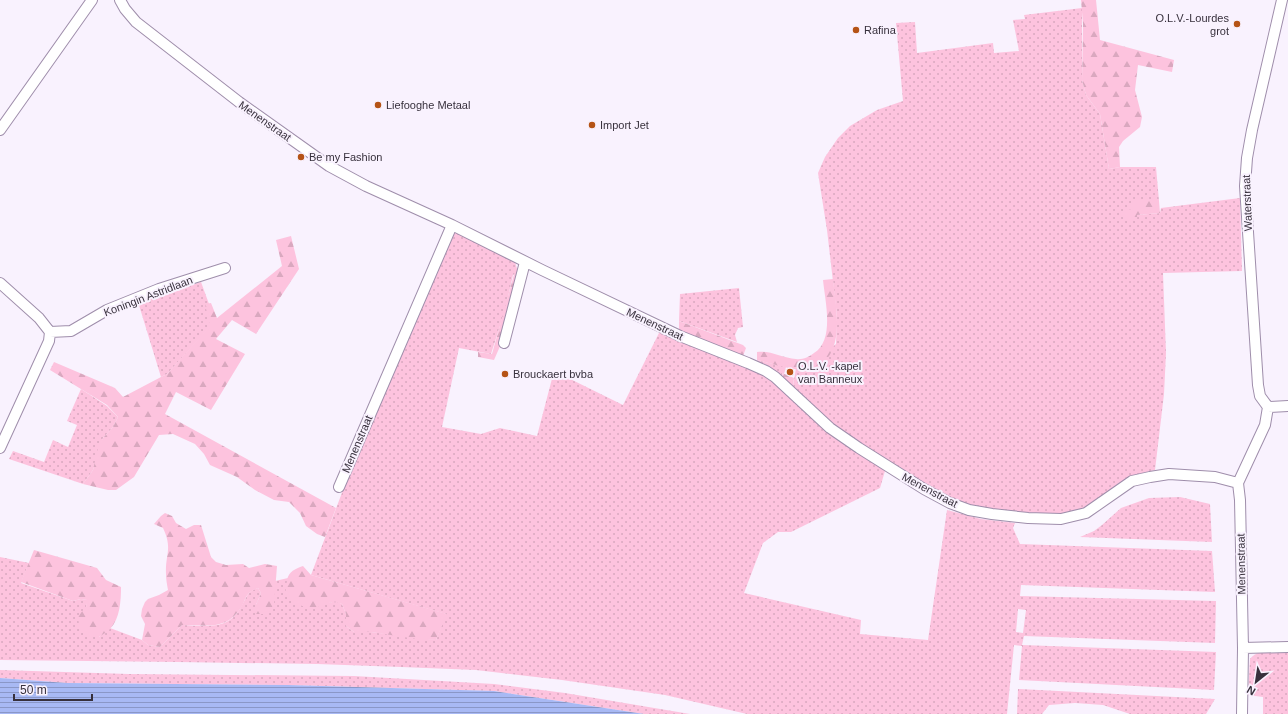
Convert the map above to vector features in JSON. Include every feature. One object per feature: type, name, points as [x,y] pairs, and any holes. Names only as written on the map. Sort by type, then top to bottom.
[{"type":"street","points":[[0,130],[92,0]]},
{"type":"street","name":"Menenstraat","points":[[120,0],[125,8],[142,26],[239,102],[329,166],[366,186],[452,225],[525,262],[680,336],[766,371],[775,377],[830,428],[924,489],[950,503],[970,510],[992,514],[1028,518],[1061,519],[1086,513],[1132,481],[1150,476],[1169,474],[1215,477],[1238,483],[1240,500],[1243,648],[1242,714]]},
{"type":"street","name":"Waterstraat","points":[[1268,407],[1260,396],[1258,385],[1245,186],[1247,158],[1252,130],[1282,0]]},
{"type":"street","name":"Menenstraat","points":[[338,487],[452,225]]},
{"type":"street","points":[[504,343],[525,262]]},
{"type":"street","name":"Koningin Astridlaan","points":[[50,332],[71,331],[107,310],[159,289],[225,268]]},
{"type":"street","points":[[0,283],[40,318],[50,332],[49,341],[0,448]]},
{"type":"street","points":[[1238,483],[1265,425],[1268,407],[1288,406]]},
{"type":"street","points":[[1243,648],[1288,647]]},
{"type":"green space","points":[[1081,0],[1096,0],[1100,40],[1174,60],[1172,72],[1138,65],[1135,90],[1142,117],[1140,127],[1123,141],[1119,147],[1120,167],[1109,169],[1100,114],[1086,95],[1082,80],[1083,24]]},
{"type":"green space","points":[[1082,8],[1082,80],[1086,95],[1100,114],[1109,169],[1120,167],[1156,167],[1159,201],[1133,201],[1137,215],[1160,213],[1161,208],[1240,198],[1242,271],[1163,273],[1166,353],[1164,394],[1155,470],[1131,476],[1112,488],[1092,504],[1079,510],[1063,514],[994,511],[960,502],[915,480],[836,427],[793,386],[796,368],[807,369],[836,344],[837,316],[827,230],[818,173],[825,157],[838,138],[850,126],[877,110],[903,101],[896,23],[915,22],[917,53],[993,43],[994,53],[1019,51],[1013,20],[1025,19],[1024,15]]},
{"type":"green space","points":[[1132,201],[1159,201],[1160,213],[1137,215],[1137,219],[1125,220],[1123,210],[1133,209]]},
{"type":"green space","points":[[457,232],[515,262],[518,272],[513,275],[505,310],[491,354],[459,348],[442,427],[481,434],[500,428],[537,436],[554,371],[623,405],[660,331],[686,344],[762,373],[779,386],[828,431],[885,471],[880,488],[791,532],[778,532],[763,543],[744,593],[861,620],[860,634],[928,640],[947,510],[981,519],[1015,523],[1013,528],[1020,544],[1212,551],[1215,592],[1021,585],[1020,596],[1216,601],[1215,643],[1024,636],[1022,645],[1216,652],[1214,690],[1019,680],[1022,646],[1014,645],[1007,714],[747,714],[665,695],[562,680],[476,670],[317,664],[0,660],[0,557],[29,563],[21,583],[73,601],[81,599],[88,600],[86,607],[99,637],[110,628],[142,640],[148,645],[160,647],[182,625],[209,626],[224,623],[237,613],[248,594],[252,591],[258,588],[261,593],[256,605],[275,588],[275,581],[288,578],[286,592],[329,603],[335,601],[342,604],[346,614],[346,626],[354,632],[371,632],[436,640],[446,614],[311,575],[343,490],[391,372],[453,234]],"holes":[[[1018,609],[1026,610],[1023,633],[1016,632]]]},
{"type":"green space","points":[[291,236],[299,269],[256,334],[232,320],[216,339],[245,354],[211,410],[176,392],[165,414],[336,508],[325,537],[317,534],[306,526],[300,513],[289,502],[274,500],[255,490],[237,477],[210,465],[204,454],[195,444],[173,434],[159,435],[134,477],[116,490],[108,490],[83,484],[93,470],[98,448],[103,438],[113,427],[118,417],[107,405],[50,370],[54,362],[115,388],[123,397],[167,374],[210,326],[205,304],[211,303],[217,318],[282,266],[276,240]]},
{"type":"green space","points":[[515,271],[518,272],[501,344],[494,360],[478,357],[478,352],[492,354]]},
{"type":"green space","points":[[833,279],[837,332],[834,345],[829,356],[821,364],[803,370],[757,360],[757,352],[772,353],[791,358],[803,359],[808,357],[820,347],[825,339],[827,330],[827,309],[823,280]]},
{"type":"green space","points":[[201,282],[209,304],[206,305],[211,326],[167,374],[161,377],[138,302]]},
{"type":"green space","points":[[739,288],[743,327],[738,328],[735,335],[737,342],[679,321],[680,294]]},
{"type":"green space","points":[[679,321],[743,345],[746,348],[743,356],[679,330]]},
{"type":"green space","points":[[757,360],[786,367],[784,374],[782,373],[782,377],[777,372],[758,362]]},
{"type":"green space","points":[[782,373],[794,378],[793,386],[783,379]]},
{"type":"green space","points":[[81,389],[107,406],[118,417],[113,427],[103,438],[93,470],[83,484],[9,459],[13,451],[44,462],[53,440],[68,447],[77,425],[67,421]]},
{"type":"green space","points":[[1180,497],[1210,504],[1212,542],[1080,537],[1094,531],[1121,508],[1149,498]]},
{"type":"green space","points":[[165,513],[172,516],[176,523],[186,529],[194,525],[201,525],[211,557],[216,562],[226,565],[243,564],[249,568],[265,564],[277,566],[274,605],[265,614],[256,614],[256,605],[261,593],[258,588],[247,595],[242,606],[230,620],[208,626],[182,625],[160,647],[148,645],[142,640],[145,624],[141,616],[145,602],[148,599],[168,590],[166,567],[168,541],[163,528],[154,524]]},
{"type":"green space","points":[[34,550],[97,568],[106,580],[121,587],[118,615],[110,629],[99,637],[89,636],[79,625],[78,616],[86,607],[87,600],[81,599],[73,601],[21,582]]},
{"type":"green space","points":[[303,566],[311,575],[447,614],[436,640],[417,639],[371,632],[354,632],[346,626],[346,614],[342,604],[332,602],[318,607],[309,607],[295,603],[286,592],[287,580],[291,572]]},
{"type":"green space","points":[[1288,651],[1288,714],[1263,714],[1263,697],[1248,695],[1250,659],[1257,653]]},
{"type":"green space","points":[[0,670],[129,674],[354,676],[494,684],[565,693],[690,714],[644,714],[494,691],[288,685],[67,683],[0,678]]},
{"type":"green space","points":[[1018,689],[1215,699],[1206,714],[1130,714],[1103,705],[1075,703],[1049,705],[1042,714],[1017,714]]},
{"type":"water","points":[[0,678],[67,683],[288,685],[494,691],[644,714],[0,714]]},
{"type":"place","name":"O.L.V.-Lourdes grot","points":[[1237,24]]},
{"type":"place","name":"Rafina","points":[[856,30]]},
{"type":"place","name":"Liefooghe Metaal","points":[[378,105]]},
{"type":"place","name":"Import Jet","points":[[592,125]]},
{"type":"place","name":"Be my Fashion","points":[[301,157]]},
{"type":"place","name":"O.L.V. -kapel van Banneux","points":[[790,372]]},
{"type":"place","name":"Brouckaert bvba","points":[[505,374]]}]
